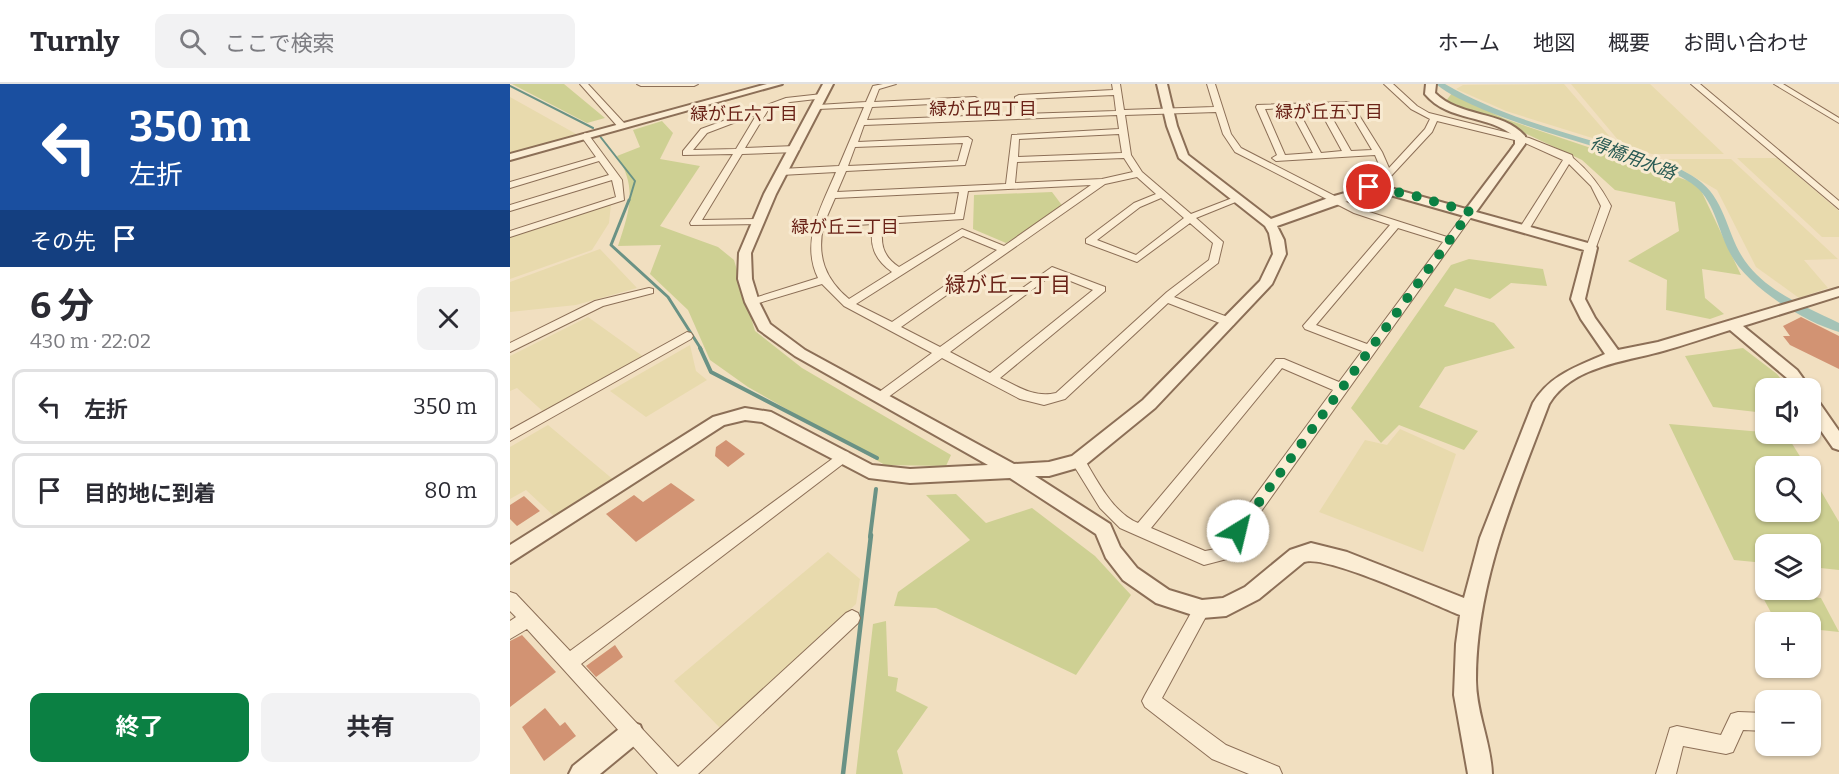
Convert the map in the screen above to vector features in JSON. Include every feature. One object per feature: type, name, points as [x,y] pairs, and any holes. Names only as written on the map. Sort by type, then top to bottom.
[{"type":"street","points":[[584,84],[622,126]]},
{"type":"street","points":[[641,84],[694,84]]},
{"type":"street","points":[[510,157],[777,84]]},
{"type":"street","points":[[892,84],[876,88],[819,224],[813,244],[816,262],[824,279],[833,292],[848,304],[1031,399],[1044,400],[1060,396],[1167,298],[1214,261],[1218,242],[1191,217],[1161,195],[1139,174],[1126,155],[1117,88],[1019,97],[1018,116]]},
{"type":"street","points":[[510,555],[719,421],[745,414],[765,416],[869,471],[910,476],[1016,473],[1049,469],[1078,461],[1149,404],[1265,284],[1278,266],[1279,239],[1270,224],[1183,156],[1168,111],[1162,84]]},
{"type":"street","points":[[1211,84],[1232,143],[1256,159],[1357,211],[1449,241]]},
{"type":"street","points":[[1388,84],[1416,106],[1420,113],[1520,140],[1569,157],[1591,178],[1606,206],[1591,248],[1578,299],[1588,319],[1614,356]]},
{"type":"street","points":[[1078,461],[1118,519],[1204,558],[1221,554],[1515,152],[1520,140],[1517,132],[1438,103],[1430,94],[1431,84]]},
{"type":"street","points":[[1695,84],[1839,206]]},
{"type":"street","points":[[1778,84],[1839,121]]},
{"type":"street","points":[[823,96],[796,150],[781,172],[745,253],[744,279],[752,302],[765,327],[800,353],[1016,473],[1103,529],[1113,552],[1130,574],[1146,587],[1182,604],[1202,609],[1226,606],[1252,593],[1297,556],[1311,551],[1340,558],[1471,609]]},
{"type":"street","points":[[796,150],[686,153],[704,131],[789,100],[823,96],[870,103],[975,99],[972,118]]},
{"type":"street","points":[[1282,157],[1260,108],[1348,104],[1378,152],[1387,174]]},
{"type":"street","points":[[1320,105],[1348,154]]},
{"type":"street","points":[[1292,106],[1318,155]]},
{"type":"street","points":[[861,123],[1120,111],[1219,109]]},
{"type":"street","points":[[757,222],[695,223],[764,110]]},
{"type":"street","points":[[1376,187],[1429,130],[1435,117]]},
{"type":"street","points":[[1010,186],[1015,137],[1122,132]]},
{"type":"street","points":[[510,234],[621,198],[614,176],[585,136]]},
{"type":"street","points":[[781,172],[962,163],[968,140],[853,145]]},
{"type":"street","points":[[1256,159],[1378,152]]},
{"type":"street","points":[[1013,160],[1126,155]]},
{"type":"street","points":[[1524,229],[1569,157]]},
{"type":"street","points":[[510,185],[602,158]]},
{"type":"street","points":[[833,195],[1102,182],[1139,174]]},
{"type":"street","points":[[510,208],[614,176]]},
{"type":"street","points":[[892,328],[1102,182]]},
{"type":"street","points":[[1270,224],[1335,199],[1376,187],[1591,248]]},
{"type":"street","points":[[819,224],[960,217],[964,189]]},
{"type":"street","points":[[1161,195],[1137,205],[1090,241],[1137,259],[1191,217],[1238,199]]},
{"type":"street","points":[[879,221],[874,243],[884,262],[899,272]]},
{"type":"street","points":[[1371,350],[1309,326],[1396,224]]},
{"type":"street","points":[[848,304],[962,232],[1005,250]]},
{"type":"street","points":[[880,398],[1052,270],[1101,289],[992,378]]},
{"type":"street","points":[[752,302],[824,279]]},
{"type":"street","points":[[510,348],[600,303],[649,291]]},
{"type":"street","points":[[1483,773],[1469,721],[1465,680],[1471,609],[1494,529],[1541,403],[1550,388],[1562,379],[1614,356],[1660,347],[1839,292]]},
{"type":"street","points":[[1167,298],[1229,322]]},
{"type":"street","points":[[1732,325],[1795,378]]},
{"type":"street","points":[[510,436],[687,336]]},
{"type":"street","points":[[1141,530],[1280,362],[1343,389]]},
{"type":"street","points":[[1821,418],[1839,444]]},
{"type":"street","points":[[568,663],[843,456]]},
{"type":"street","points":[[510,599],[671,774]]},
{"type":"street","points":[[1202,609],[1151,701],[1219,752],[1272,774]]},
{"type":"street","points":[[684,774],[852,618]]},
{"type":"street","points":[[510,631],[527,619]]},
{"type":"street","points":[[1666,774],[1677,735],[1726,745],[1738,721],[1755,722]]},
{"type":"street","points":[[581,774],[633,733]]},
{"type":"shaded area","points":[[1564,84],[1618,146],[1506,111],[1456,89],[1463,85]]},
{"type":"shaded area","points":[[1571,84],[1650,84],[1724,154],[1652,154],[1624,147]]},
{"type":"shaded area","points":[[510,97],[578,135],[510,154]]},
{"type":"shaded area","points":[[1737,158],[1777,158],[1839,211],[1839,237],[1822,237]]},
{"type":"shaded area","points":[[1663,159],[1731,159],[1838,259],[1804,260],[1828,288],[1799,298],[1756,267],[1717,190]]},
{"type":"shaded area","points":[[611,204],[609,223],[592,250],[510,279],[510,237]]},
{"type":"shaded area","points":[[600,249],[637,288],[576,305],[510,312],[510,282]]},
{"type":"shaded area","points":[[588,317],[648,360],[547,415],[517,388],[510,391],[510,356]]},
{"type":"shaded area","points":[[690,345],[696,371],[707,380],[646,417],[610,391]]},
{"type":"shaded area","points":[[548,425],[615,481],[556,518],[526,490],[510,499],[510,447]]},
{"type":"shaded area","points":[[1400,429],[1456,454],[1423,552],[1319,512],[1365,440],[1387,445]]},
{"type":"shaded area","points":[[828,552],[860,579],[856,604],[721,729],[674,681]]},
{"type":"green space","points":[[512,84],[564,84],[605,118],[587,123]]},
{"type":"green space","points":[[1452,93],[1505,119],[1698,184],[1741,275],[1702,269],[1705,298],[1724,314],[1710,319],[1666,310],[1667,280],[1628,261],[1679,231],[1675,202],[1615,190],[1582,160],[1497,120],[1446,101]]},
{"type":"green space","points":[[662,121],[673,133],[660,159],[700,166],[660,226],[718,247],[734,260],[755,331],[802,368],[951,455],[946,466],[885,465],[748,387],[710,360],[688,310],[650,274],[661,245],[618,246],[630,200],[628,179],[617,156],[640,147],[633,130]]},
{"type":"green space","points":[[1052,192],[1064,208],[1006,243],[973,229],[974,195]]},
{"type":"green space","points":[[1469,259],[1543,269],[1547,286],[1511,283],[1490,299],[1455,288],[1444,306],[1494,323],[1515,348],[1445,367],[1419,407],[1478,431],[1464,450],[1399,425],[1381,443],[1351,408],[1451,265]]},
{"type":"green space","points":[[1743,348],[1780,378],[1755,378],[1755,412],[1713,407],[1685,356]]},
{"type":"green space","points":[[1669,424],[1755,431],[1755,444],[1792,444],[1800,456],[1755,456],[1755,522],[1821,522],[1821,491],[1839,522],[1839,570],[1821,568],[1821,534],[1755,534],[1755,562],[1734,560]]},
{"type":"green space","points":[[956,494],[986,523],[1032,508],[1095,556],[1131,595],[1076,675],[936,608],[894,606],[898,592],[970,540],[926,495]]},
{"type":"green space","points":[[1821,598],[1839,632],[1821,630],[1821,612],[1771,612],[1764,600],[1821,600]]},
{"type":"green space","points":[[886,621],[888,676],[898,678],[896,691],[928,707],[897,751],[903,774],[856,774],[873,624]]},
{"type":"building","points":[[1801,317],[1839,336],[1839,369],[1790,345],[1783,336],[1790,336],[1783,326]]},
{"type":"building","points":[[726,440],[745,454],[728,467],[715,456],[716,447]]},
{"type":"building","points":[[671,483],[695,500],[636,542],[606,514],[634,495],[643,502]]},
{"type":"building","points":[[524,496],[540,511],[517,526],[510,519],[510,505]]},
{"type":"building","points":[[522,635],[556,672],[510,707],[510,641]]},
{"type":"building","points":[[615,645],[623,657],[596,677],[586,666]]},
{"type":"building","points":[[545,708],[560,726],[565,722],[576,736],[544,761],[522,727]]},
{"type":"waterway","name":"得橋用水路","points":[[1440,84],[1502,114],[1648,160],[1693,180],[1702,187],[1715,204],[1731,245],[1741,263],[1751,274],[1786,301],[1839,328]]},
{"type":"waterway","points":[[510,86],[593,128]]},
{"type":"waterway","points":[[599,135],[635,181],[629,201]]},
{"type":"waterway","points":[[629,200],[611,245],[668,297],[701,349]]},
{"type":"waterway","points":[[700,348],[711,372],[877,458]]},
{"type":"waterway","points":[[870,537],[876,489]]},
{"type":"waterway","points":[[843,774],[871,535]]},
{"type":"district","name":"緑が丘四丁目","points":[[983,109]]},
{"type":"district","name":"緑が丘五丁目","points":[[1329,112]]},
{"type":"district","name":"緑が丘六丁目","points":[[744,114]]},
{"type":"district","name":"緑が丘三丁目","points":[[845,227]]},
{"type":"district","name":"緑が丘二丁目","points":[[1008,285]]},
{"type":"route","points":[[1238,531],[1470,212],[1412,195],[1369,187]]}]
